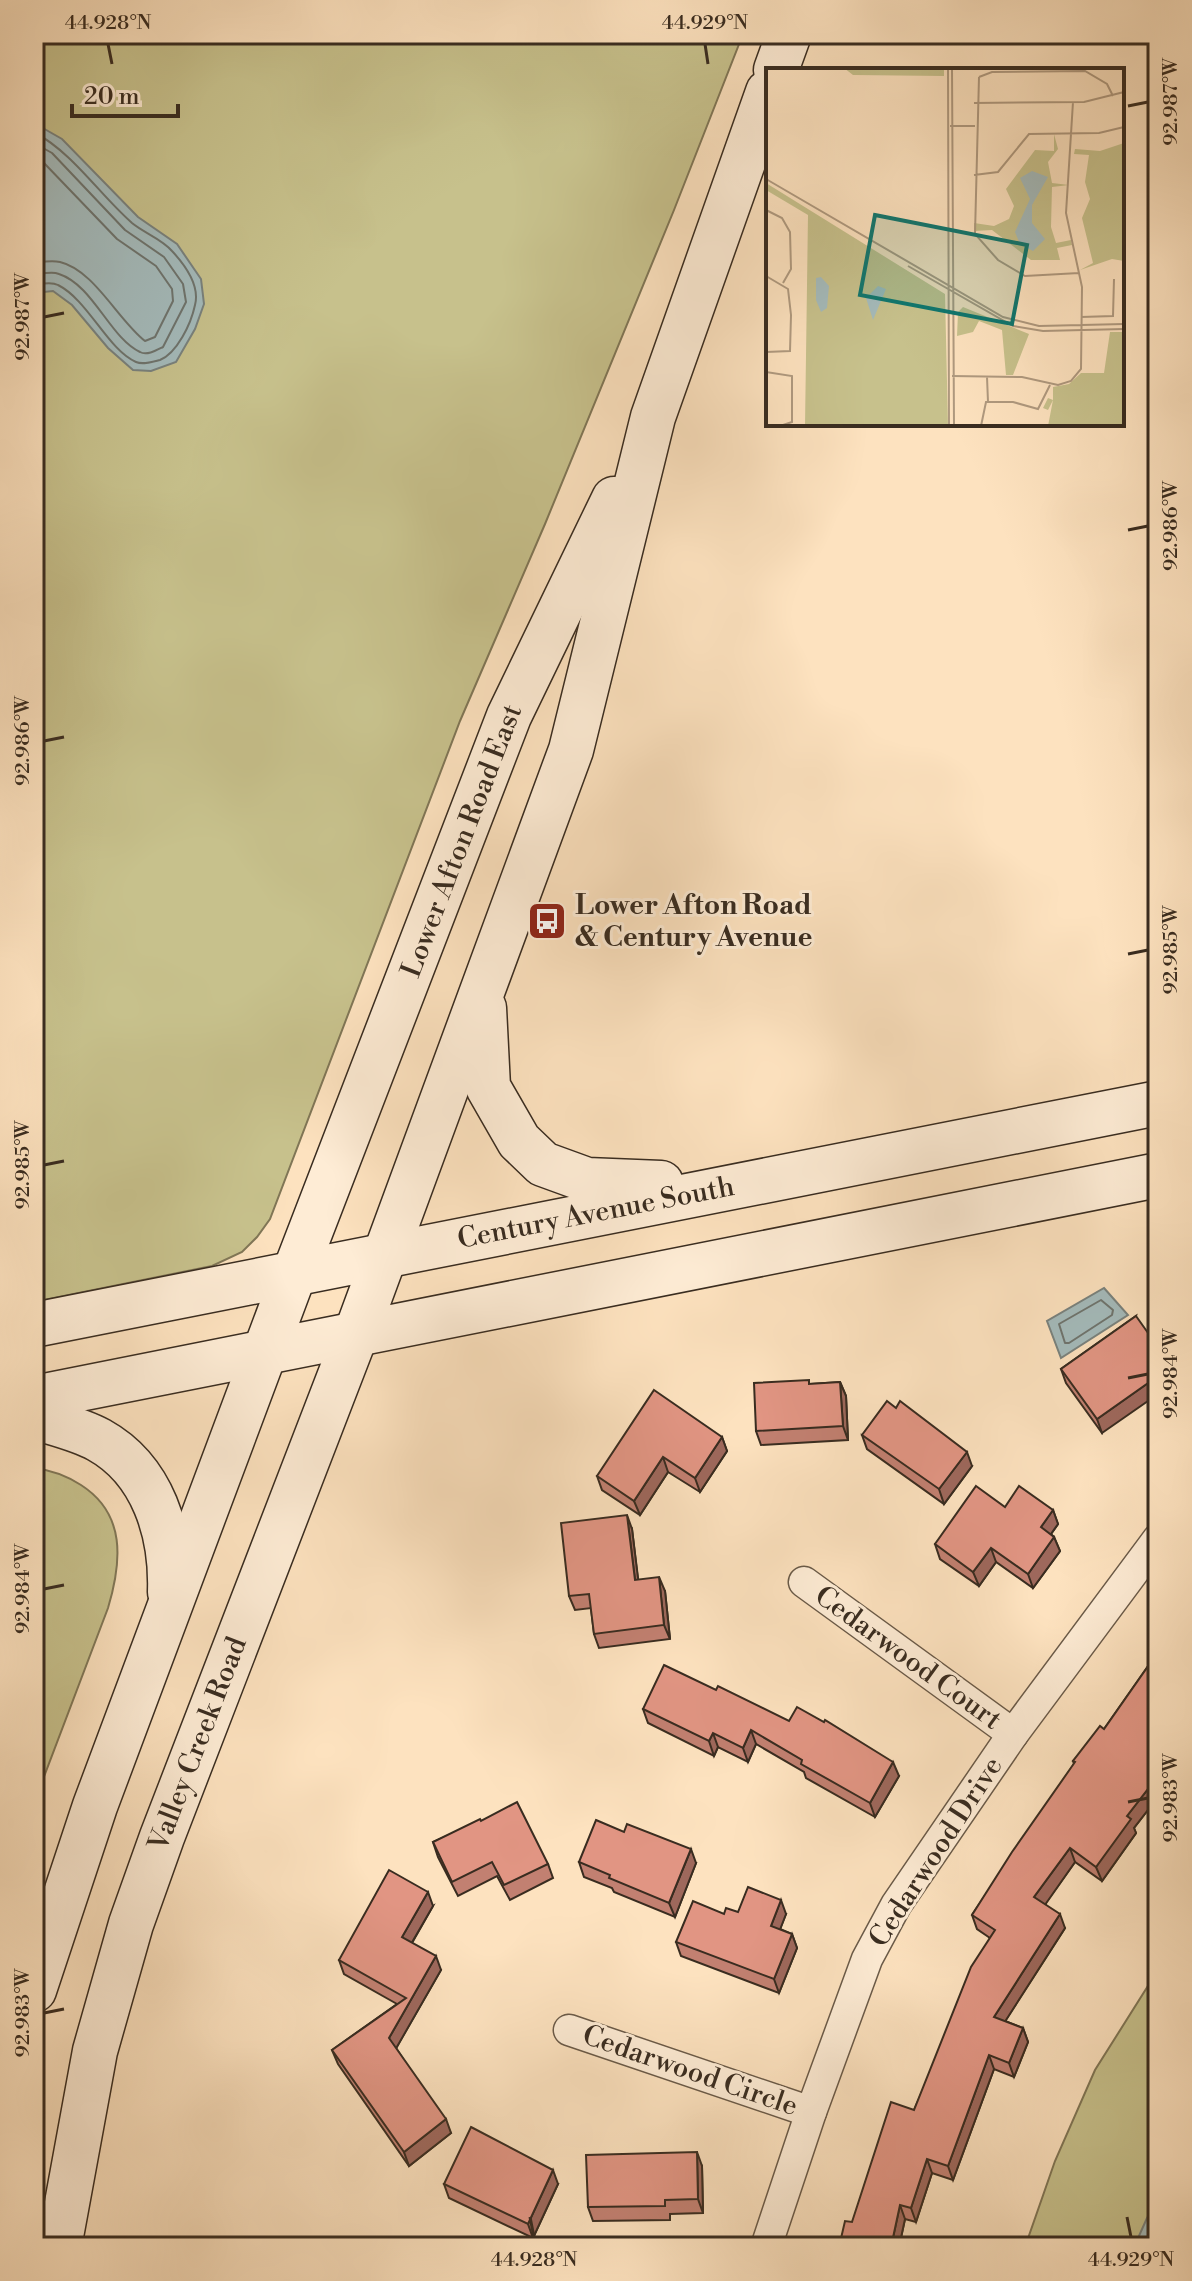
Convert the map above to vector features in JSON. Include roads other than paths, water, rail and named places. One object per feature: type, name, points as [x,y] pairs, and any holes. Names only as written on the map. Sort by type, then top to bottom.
[{"type":"main road","points":[[777,68],[789,34]]},
{"type":"main road","name":"Lower Afton Road East","points":[[384,1255],[571,750],[653,417],[766,98]]},
{"type":"main road","name":"Lower Afton Road East","points":[[294,1274],[509,716],[653,417]]},
{"type":"main road","points":[[483,990],[488,1087],[519,1141],[543,1164],[587,1180],[735,1186]]},
{"type":"main road","name":"Century Avenue South","points":[[34,1325],[1158,1103]]},
{"type":"main road","points":[[34,1398],[1158,1175]]},
{"type":"main road","name":"Valley Creek Road","points":[[59,2247],[95,2051],[131,1924],[384,1255]]},
{"type":"main road","points":[[34,1990],[69,1879],[294,1274]]},
{"type":"main road","points":[[34,1417],[99,1440],[142,1478],[153,1497],[165,1534],[171,1580],[169,1610]]},
{"type":"street","name":"Cedarwood Drive","points":[[766,2247],[867,1959],[896,1905],[1013,1734],[1158,1539]]},
{"type":"street","name":"Cedarwood Court","points":[[804,1582],[1013,1734]]},
{"type":"street","name":"Cedarwood Circle","points":[[569,2030],[811,2112]]},
{"type":"water","points":[[34,123],[62,139],[138,217],[177,244],[201,279],[204,304],[195,329],[176,362],[151,371],[133,370],[108,348],[72,305],[53,291],[34,293]]},
{"type":"water","points":[[1104,1288],[1128,1315],[1061,1358],[1047,1321]]},
{"type":"water","points":[[1158,2201],[1158,2247],[1134,2247],[1147,2218]]},
{"type":"place","name":"Lower Afton Road & Century Avenue","points":[[547,921]]}]
